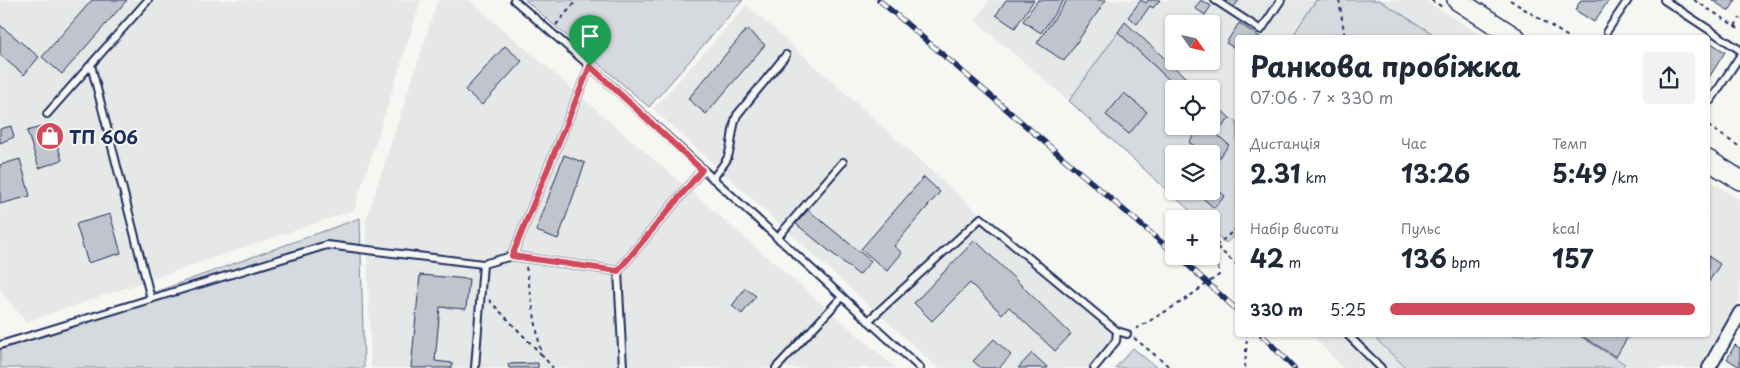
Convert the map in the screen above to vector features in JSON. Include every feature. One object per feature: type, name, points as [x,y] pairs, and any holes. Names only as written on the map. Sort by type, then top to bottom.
[{"type":"main road","points":[[1457,0],[1511,35]]},
{"type":"main road","points":[[1710,161],[1740,180]]},
{"type":"street","points":[[1709,368],[1740,313]]},
{"type":"lane","points":[[47,114],[148,0]]},
{"type":"lane","points":[[514,0],[590,66],[920,368]]},
{"type":"lane","points":[[1215,0],[1261,30],[1281,0]]},
{"type":"lane","points":[[1607,31],[1628,0]]},
{"type":"lane","points":[[1664,0],[1740,50]]},
{"type":"lane","points":[[713,179],[727,159],[733,125],[737,115],[786,56]]},
{"type":"lane","points":[[1711,100],[1740,56]]},
{"type":"lane","points":[[91,65],[151,299]]},
{"type":"lane","points":[[512,256],[590,66]]},
{"type":"lane","points":[[777,238],[843,162]]},
{"type":"lane","points":[[623,368],[618,271],[702,170]]},
{"type":"lane","points":[[868,321],[981,218],[1118,331],[1128,334]]},
{"type":"lane","points":[[0,345],[327,245],[483,264],[512,256],[618,271]]},
{"type":"lane","points":[[475,368],[483,264]]},
{"type":"lane","points":[[776,368],[842,297]]},
{"type":"lane","points":[[1094,368],[1116,341],[1118,331]]},
{"type":"lane","points":[[1350,337],[1381,368]]},
{"type":"path","points":[[550,31],[577,0]]},
{"type":"path","points":[[1339,0],[1345,35]]},
{"type":"path","points":[[1510,0],[1565,35]]},
{"type":"path","points":[[1694,0],[1740,29]]},
{"type":"path","points":[[1735,26],[1740,18]]},
{"type":"path","points":[[1710,127],[1740,147]]},
{"type":"path","points":[[1220,243],[1235,230]]},
{"type":"path","points":[[1220,250],[1235,263]]},
{"type":"path","points":[[524,258],[541,354]]},
{"type":"path","points":[[1171,368],[1128,334],[1183,301],[1219,275],[1218,265]]},
{"type":"path","points":[[481,290],[553,368]]},
{"type":"path","points":[[1246,368],[1247,337]]},
{"type":"shaded area","points":[[0,0],[421,0],[354,210],[26,322],[0,290]]},
{"type":"shaded area","points":[[438,0],[469,0],[896,368],[371,368],[366,220]]},
{"type":"shaded area","points":[[525,0],[743,0],[649,107]]},
{"type":"shaded area","points":[[989,0],[1424,0],[1481,35],[1235,35],[1235,121],[1230,118],[1221,128],[1220,80],[1169,80],[1118,32],[1069,101],[976,21]]},
{"type":"shaded area","points":[[1316,0],[1379,0],[1435,35],[1293,35]]},
{"type":"shaded area","points":[[747,5],[1120,340],[1097,368],[938,368],[653,109]]},
{"type":"shaded area","points":[[1118,32],[1169,80],[1165,80],[1165,135],[1220,135],[1220,127],[1230,118],[1235,121],[1235,235],[1226,243],[1220,238],[1220,210],[1189,210],[1178,200],[1220,200],[1220,145],[1165,145],[1165,188],[1069,101]]},
{"type":"shaded area","points":[[1710,181],[1740,200],[1740,299],[1700,368],[1631,368],[1581,337],[1710,337]]},
{"type":"shaded area","points":[[360,218],[364,368],[0,368],[0,348]]},
{"type":"shaded area","points":[[1314,337],[1374,337],[1406,368],[1343,368]]},
{"type":"shaded area","points":[[1374,337],[1581,337],[1625,364],[1622,368],[1406,368]]},
{"type":"shaded area","points":[[1133,348],[1157,368],[1115,368]]},
{"type":"building","points":[[92,0],[127,0],[62,74],[42,57]]},
{"type":"building","points":[[1006,0],[1034,0],[1015,28],[996,15]]},
{"type":"building","points":[[1038,0],[1064,0],[1041,33],[1023,21]]},
{"type":"building","points":[[1067,0],[1106,0],[1064,61],[1037,43]]},
{"type":"building","points":[[1141,0],[1146,3],[1148,0],[1160,0],[1153,8],[1150,6],[1137,24],[1128,17]]},
{"type":"building","points":[[1201,0],[1211,6],[1205,15],[1195,8]]},
{"type":"building","points":[[1223,0],[1239,0],[1234,7]]},
{"type":"building","points":[[1581,0],[1609,0],[1594,22],[1575,10]]},
{"type":"building","points":[[1712,0],[1736,0],[1729,11]]},
{"type":"building","points":[[1125,22],[1165,59],[1165,70],[1177,70],[1188,80],[1169,80],[1118,32]]},
{"type":"building","points":[[1239,23],[1257,35],[1235,35],[1235,48],[1226,43]]},
{"type":"building","points":[[0,25],[39,57],[24,75],[0,55]]},
{"type":"building","points":[[747,29],[765,45],[706,114],[688,99]]},
{"type":"building","points":[[1710,42],[1725,52],[1710,76]]},
{"type":"building","points":[[505,46],[522,61],[482,105],[465,90]]},
{"type":"building","points":[[1124,93],[1147,112],[1129,134],[1106,115]]},
{"type":"building","points":[[1220,109],[1230,118],[1220,127]]},
{"type":"building","points":[[51,124],[62,160],[39,168],[27,131]]},
{"type":"building","points":[[11,126],[14,137],[0,143],[0,129]]},
{"type":"building","points":[[1194,135],[1217,135],[1229,145],[1220,157],[1220,145],[1193,145],[1189,142]]},
{"type":"building","points":[[564,155],[585,163],[558,239],[536,231]]},
{"type":"building","points":[[20,159],[30,196],[0,204],[0,165]]},
{"type":"building","points":[[924,177],[940,192],[894,246],[902,253],[887,271],[861,249]]},
{"type":"building","points":[[1220,192],[1225,196],[1214,208],[1205,200],[1220,200]]},
{"type":"building","points":[[808,210],[871,261],[859,275],[796,224]]},
{"type":"building","points":[[110,214],[121,253],[88,263],[76,224]]},
{"type":"building","points":[[975,240],[1071,334],[1055,351],[1009,307],[1002,314],[970,283],[932,321],[914,303]]},
{"type":"building","points":[[1710,257],[1720,264],[1710,280]]},
{"type":"building","points":[[420,275],[469,279],[466,309],[440,307],[435,361],[452,363],[452,368],[411,368]]},
{"type":"building","points":[[745,288],[756,296],[742,314],[732,306]]},
{"type":"building","points":[[1583,337],[1628,337],[1616,357]]},
{"type":"building","points":[[994,339],[1011,355],[999,368],[981,368],[973,361]]},
{"type":"building","points":[[1735,345],[1740,348],[1740,367],[1727,359]]},
{"type":"building","points":[[1032,353],[1048,368],[1018,368]]},
{"type":"building","points":[[538,363],[538,368],[509,368],[508,364]]},
{"type":"railway","points":[[879,0],[1165,245]]},
{"type":"railway","points":[[1188,265],[1235,308]]},
{"type":"railway","points":[[1264,337],[1294,368]]},
{"type":"place","name":"ТП 606","points":[[50,136]]},
{"type":"route","points":[[590,66],[702,170],[618,271],[512,256],[590,66]]}]
